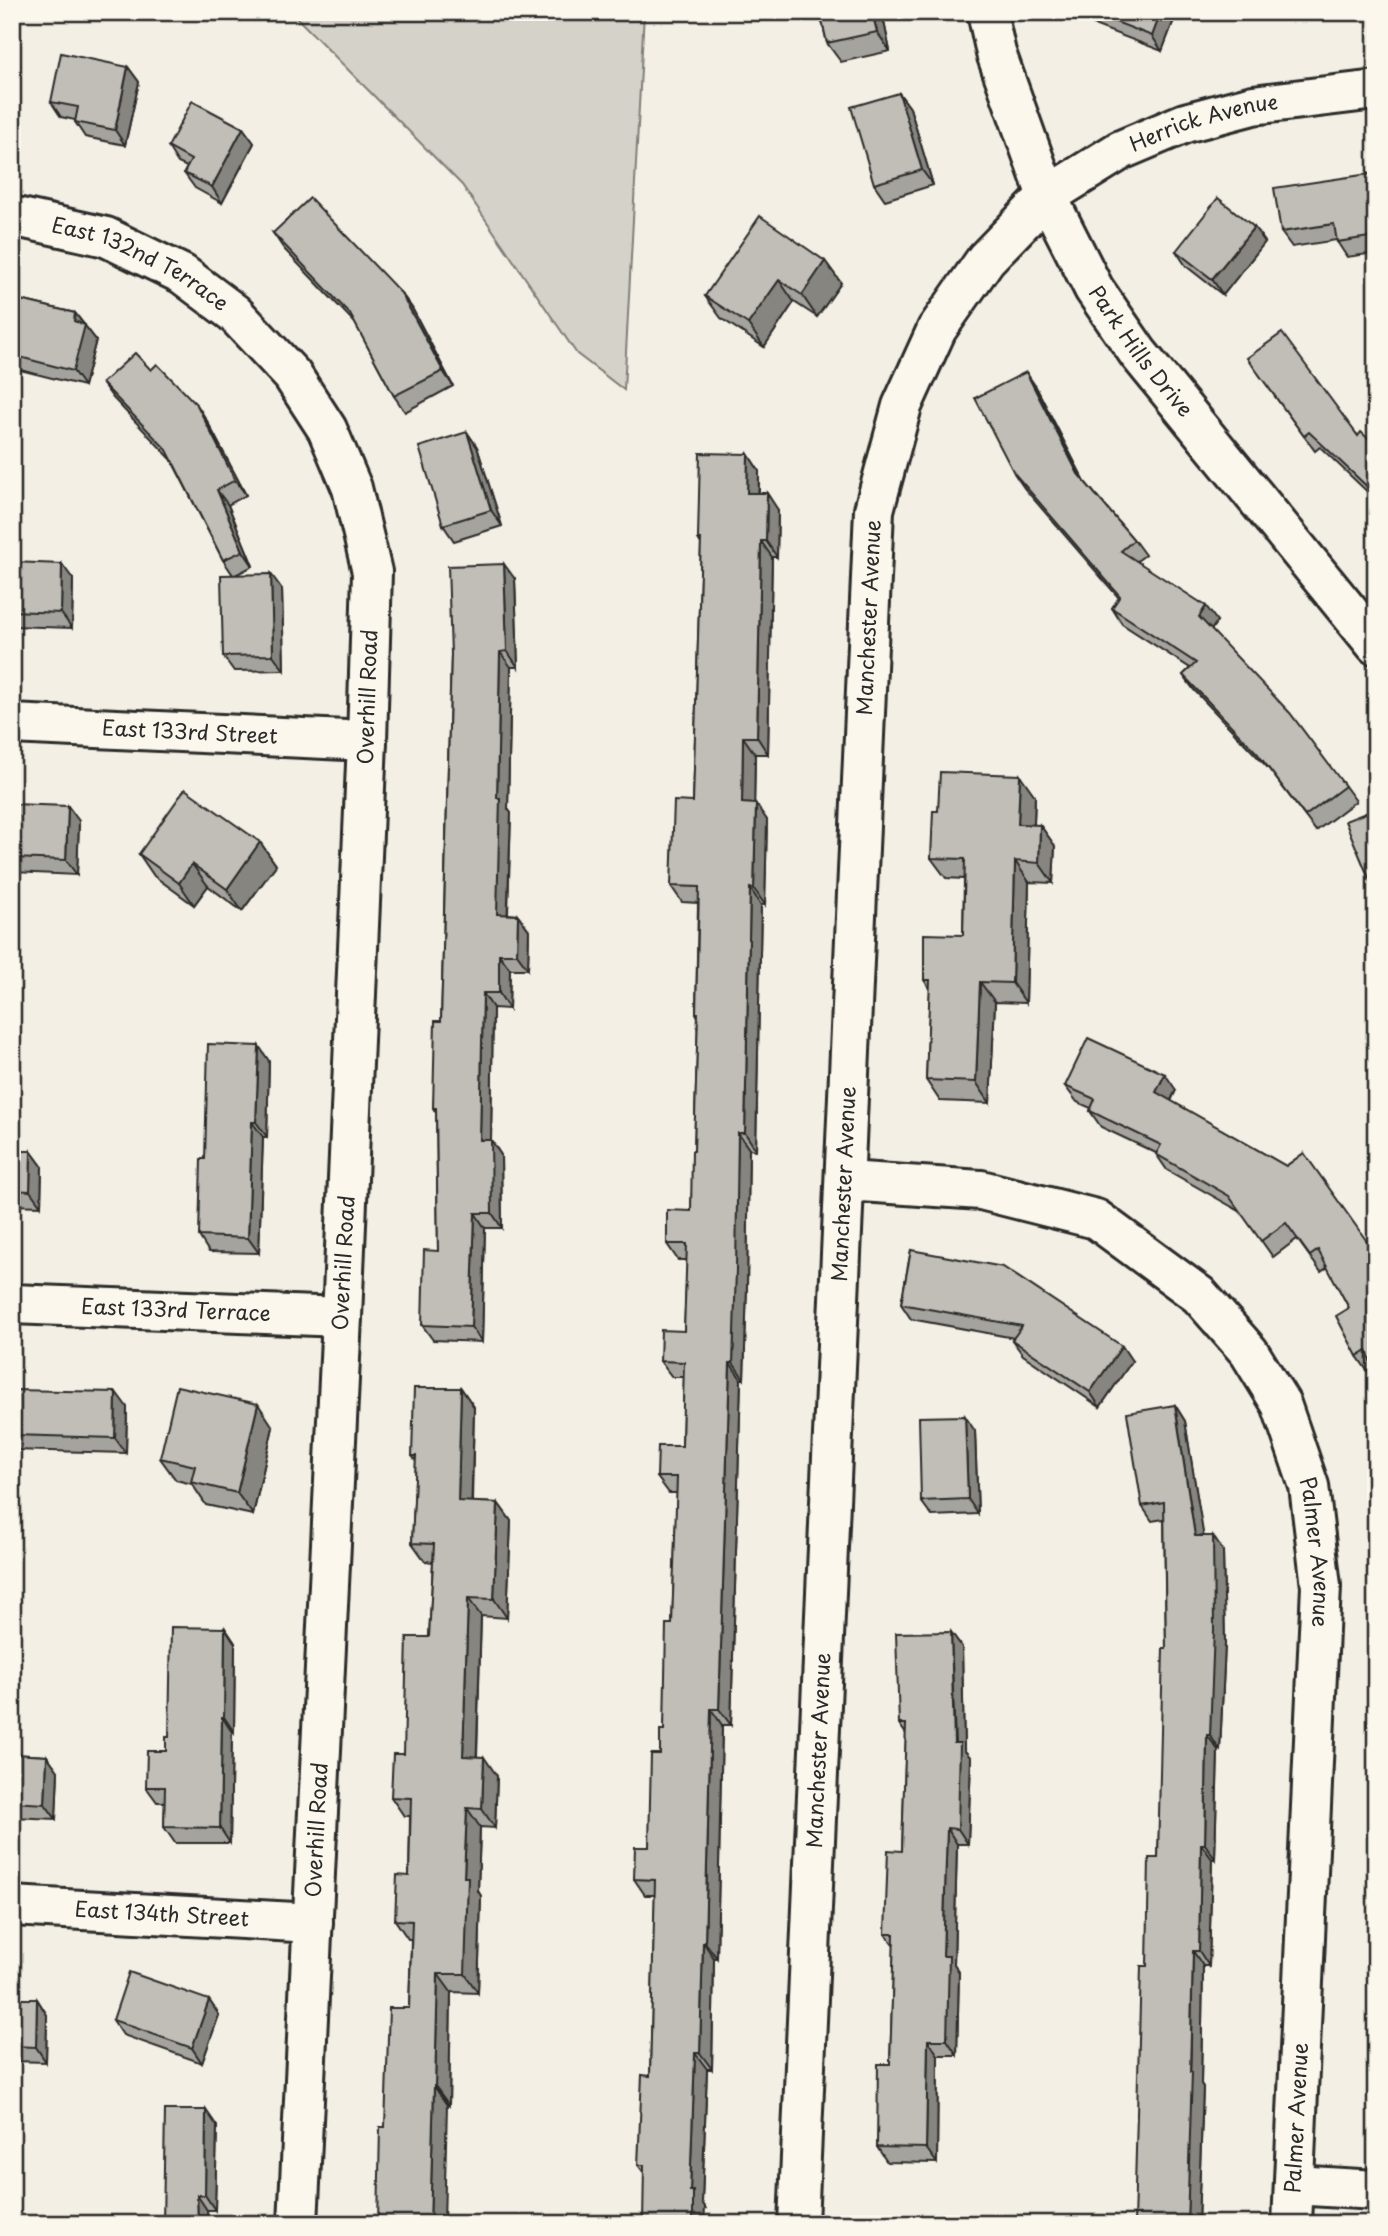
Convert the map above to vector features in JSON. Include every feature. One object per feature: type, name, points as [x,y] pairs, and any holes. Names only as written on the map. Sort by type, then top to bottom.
[{"type":"street","name":"Park Hills Drive","points":[[987,12],[996,53],[1047,196],[1094,289],[1138,353],[1376,645]]},
{"type":"street","name":"Herrick Avenue","points":[[1047,196],[1121,150],[1185,123],[1252,105],[1376,90]]},
{"type":"street","name":"Manchester Avenue","points":[[798,2224],[874,510],[902,406],[937,329],[986,259],[1047,196]]},
{"type":"street","name":"East 132nd Terrace","points":[[12,216],[106,237],[117,242],[182,274],[234,313],[254,335]]},
{"type":"street","name":"Overhill Road","points":[[254,335],[292,375],[327,429],[352,488],[372,572],[342,1317],[298,2224]]},
{"type":"street","name":"East 133rd Street","points":[[12,723],[367,741]]},
{"type":"street","name":"Palmer Avenue","points":[[846,1181],[981,1189],[1096,1219],[1199,1295],[1249,1352],[1282,1404],[1308,1486],[1321,1586],[1292,2224]]},
{"type":"street","name":"East 133rd Terrace","points":[[12,1304],[342,1317]]},
{"type":"street","name":"East 134th Street","points":[[12,1906],[313,1923]]},
{"type":"street","points":[[1294,2185],[1376,2190]]},
{"type":"shaded area","points":[[291,12],[644,12],[624,390],[577,354],[462,185]]},
{"type":"building","points":[[820,12],[872,12],[877,32],[827,43]]},
{"type":"building","points":[[1090,12],[1161,12],[1152,36]]},
{"type":"building","points":[[61,53],[128,67],[115,130],[75,122],[78,107],[51,102]]},
{"type":"building","points":[[899,93],[922,170],[874,184],[851,107]]},
{"type":"building","points":[[192,101],[243,128],[212,187],[184,173],[191,160],[168,147]]},
{"type":"building","points":[[1376,173],[1376,236],[1337,242],[1334,224],[1281,232],[1274,188]]},
{"type":"building","points":[[310,198],[401,293],[443,371],[394,396],[350,314],[273,233]]},
{"type":"building","points":[[1218,198],[1254,227],[1212,279],[1176,251]]},
{"type":"building","points":[[760,216],[825,261],[802,295],[779,280],[748,324],[705,296]]},
{"type":"building","points":[[12,298],[75,313],[74,321],[85,325],[73,371],[12,355]]},
{"type":"building","points":[[1282,333],[1358,436],[1361,432],[1376,446],[1376,489],[1373,492],[1309,432],[1304,436],[1247,358]]},
{"type":"building","points":[[135,353],[151,370],[157,364],[197,405],[235,480],[217,490],[243,551],[223,560],[167,450],[102,383]]},
{"type":"building","points":[[1026,372],[1078,474],[1134,540],[1121,551],[1206,606],[1199,617],[1290,713],[1345,786],[1305,816],[1257,753],[1183,675],[1196,663],[1112,608],[1120,596],[1014,473],[975,398]]},
{"type":"building","points":[[467,432],[491,510],[443,525],[419,447]]},
{"type":"building","points":[[700,453],[748,454],[747,493],[767,493],[766,541],[761,541],[757,737],[743,737],[742,803],[756,804],[754,889],[750,888],[745,1133],[738,1133],[733,1363],[730,1363],[719,1709],[711,1709],[700,2053],[695,2053],[690,2191],[693,2191],[693,2224],[643,2224],[644,2165],[638,2165],[642,2075],[650,2076],[655,1880],[634,1879],[635,1847],[649,1847],[651,1754],[660,1754],[660,1730],[664,1730],[666,1624],[672,1624],[677,1477],[657,1477],[658,1446],[682,1446],[684,1362],[660,1361],[661,1330],[684,1331],[687,1244],[667,1244],[667,1210],[691,1211],[694,1151],[699,887],[671,886],[674,801],[693,802],[701,539],[698,539]]},
{"type":"building","points":[[12,562],[62,564],[61,613],[12,611]]},
{"type":"building","points":[[504,564],[507,651],[500,652],[497,914],[518,915],[517,954],[499,954],[499,993],[483,993],[480,1140],[491,1140],[492,1213],[475,1213],[471,1327],[422,1325],[424,1250],[438,1251],[436,1108],[433,1108],[435,1021],[441,1021],[445,879],[451,654],[448,566]]},
{"type":"building","points":[[271,574],[273,655],[223,656],[221,575]]},
{"type":"building","points":[[940,772],[1020,775],[1018,824],[1040,825],[1039,863],[1015,861],[1012,983],[980,982],[976,1082],[926,1080],[930,980],[924,980],[924,934],[963,935],[965,859],[931,858],[933,811],[938,811]]},
{"type":"building","points":[[185,789],[260,842],[227,889],[192,864],[179,883],[139,854]]},
{"type":"building","points":[[12,804],[68,806],[66,860],[12,858]]},
{"type":"building","points":[[1376,809],[1376,895],[1345,821]]},
{"type":"building","points":[[1088,1038],[1165,1074],[1156,1092],[1286,1166],[1304,1153],[1376,1254],[1376,1379],[1367,1350],[1357,1356],[1336,1316],[1349,1308],[1318,1250],[1310,1256],[1286,1223],[1261,1241],[1229,1196],[1156,1154],[1161,1145],[1090,1111],[1095,1099],[1065,1086]]},
{"type":"building","points":[[208,1044],[259,1046],[256,1122],[252,1122],[248,1238],[199,1236],[201,1159],[205,1159]]},
{"type":"building","points":[[12,1151],[31,1151],[30,1191],[12,1190]]},
{"type":"building","points":[[911,1250],[1003,1267],[1122,1346],[1090,1392],[1012,1340],[1022,1326],[901,1304]]},
{"type":"building","points":[[177,1386],[258,1404],[237,1493],[191,1482],[195,1466],[160,1458]]},
{"type":"building","points":[[414,1388],[461,1388],[458,1501],[498,1503],[494,1599],[468,1598],[463,1756],[484,1757],[482,1809],[467,1808],[464,1877],[468,1877],[465,1974],[438,1974],[430,2224],[378,2224],[380,2127],[385,2127],[389,2008],[409,2008],[412,1921],[395,1920],[397,1875],[409,1876],[411,1798],[391,1797],[393,1754],[404,1754],[407,1637],[429,1637],[434,1544],[412,1543],[416,1456],[412,1456]]},
{"type":"building","points":[[12,1390],[116,1392],[115,1438],[12,1435]]},
{"type":"building","points":[[1175,1405],[1195,1536],[1213,1536],[1214,1629],[1210,1735],[1207,1735],[1205,1844],[1201,1844],[1199,1951],[1193,1951],[1187,2224],[1134,2224],[1141,1966],[1147,1966],[1149,1858],[1158,1858],[1163,1648],[1166,1648],[1164,1502],[1142,1506],[1127,1413]]},
{"type":"building","points":[[965,1416],[968,1499],[921,1501],[919,1417]]},
{"type":"building","points":[[171,1627],[225,1628],[220,1828],[164,1827],[165,1787],[146,1787],[147,1751],[166,1751],[166,1737],[169,1737]]},
{"type":"building","points":[[951,1632],[954,1743],[960,1743],[958,1829],[947,1828],[943,1956],[949,1956],[947,2040],[928,2040],[926,2148],[877,2147],[878,2064],[890,2064],[894,1934],[885,1934],[888,1850],[902,1851],[906,1724],[899,1724],[896,1633]]},
{"type":"building","points":[[12,1754],[47,1756],[45,1804],[12,1802]]},
{"type":"building","points":[[1376,1967],[1376,2098],[1372,2098]]},
{"type":"building","points":[[129,1972],[209,2000],[192,2048],[113,2020]]},
{"type":"building","points":[[12,1999],[37,1999],[36,2047],[12,2046]]},
{"type":"building","points":[[165,2110],[206,2110],[205,2195],[197,2195],[198,2224],[163,2224]]}]
